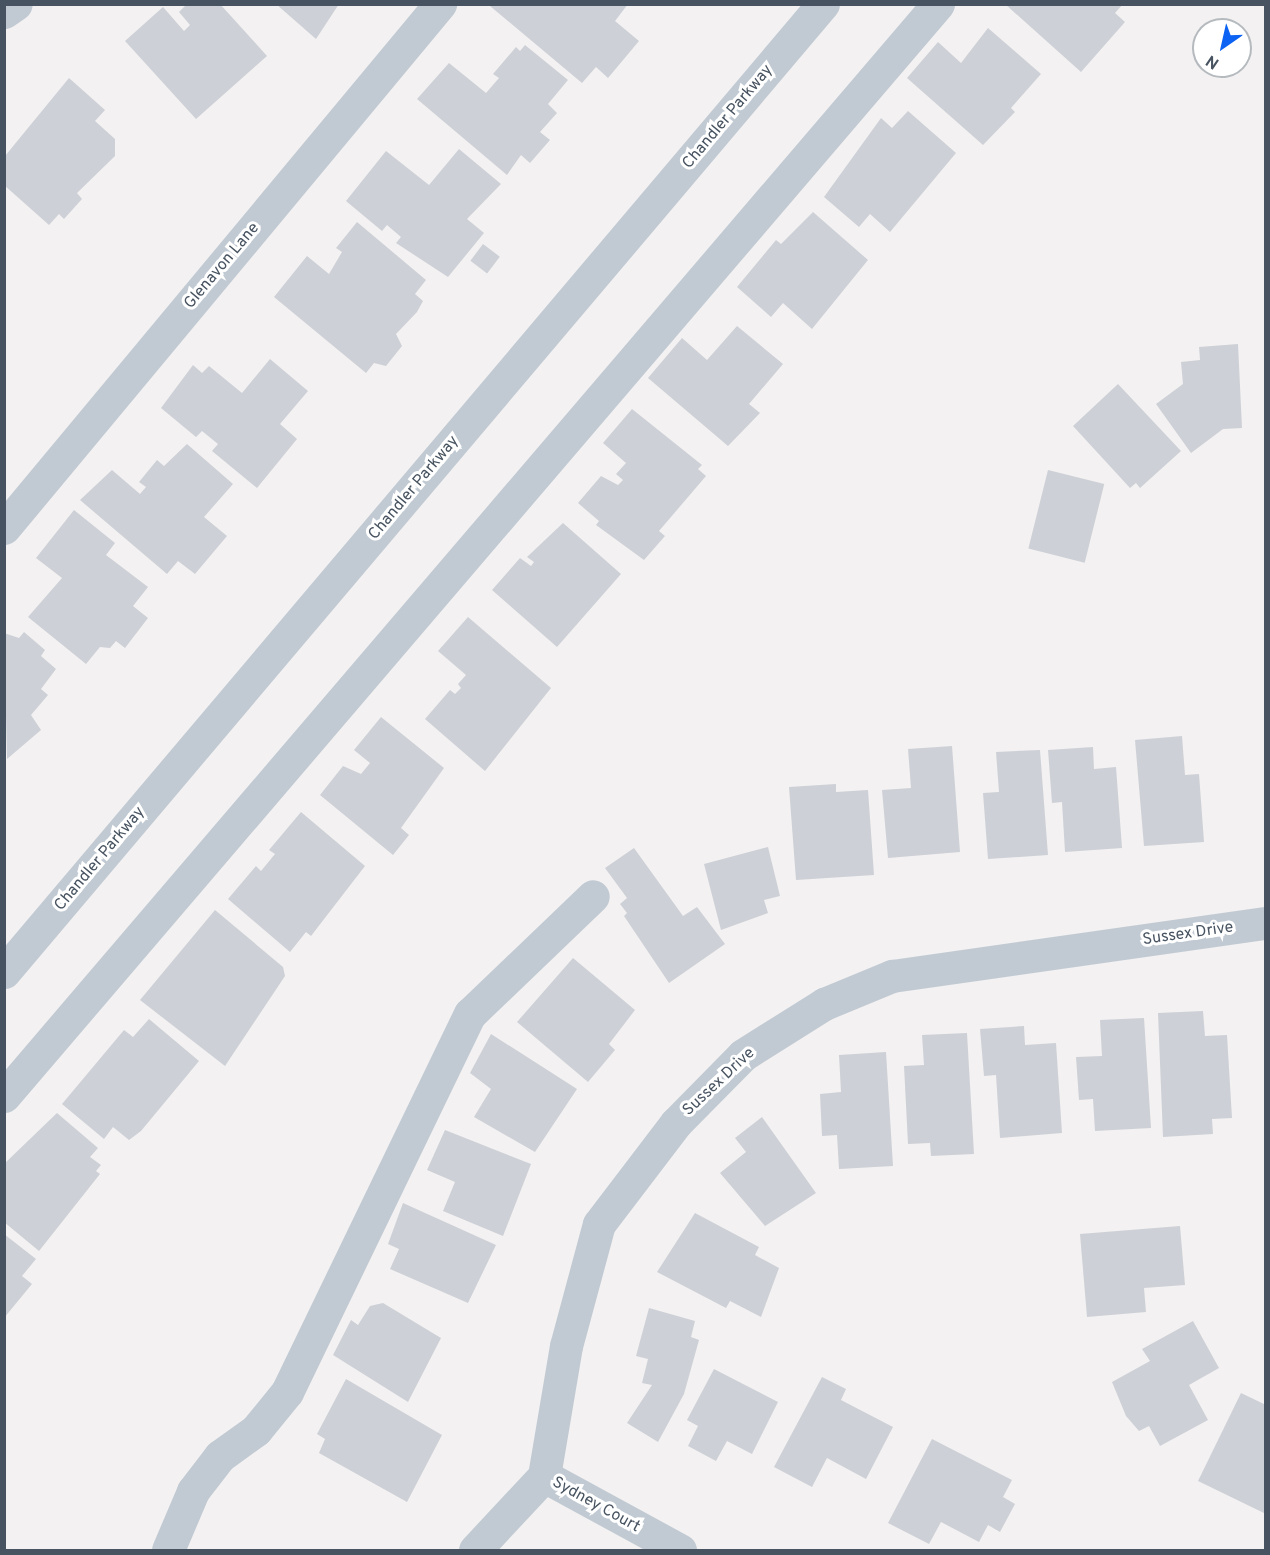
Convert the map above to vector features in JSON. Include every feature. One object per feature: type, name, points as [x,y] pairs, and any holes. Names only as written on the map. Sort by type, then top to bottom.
[{"type":"street","points":[[4,12],[16,4]]},
{"type":"street","name":"Glenavon Lane","points":[[4,528],[440,4]]},
{"type":"street","name":"Chandler Parkway","points":[[4,972],[823,4]]},
{"type":"street","points":[[4,1096],[938,4]]},
{"type":"street","points":[[168,1551],[193,1491],[220,1456],[256,1430],[287,1392],[470,1014],[593,896]]},
{"type":"street","name":"Sussex Drive","points":[[544,1476],[566,1346],[599,1224],[676,1123],[743,1055],[824,1004],[892,976],[1266,923]]},
{"type":"street","points":[[475,1551],[544,1476]]},
{"type":"street","name":"Sydney Court","points":[[544,1476],[680,1551]]},
{"type":"building","points":[[187,4],[220,4],[267,56],[196,119],[125,41],[163,7],[184,31],[190,25],[179,12]]},
{"type":"building","points":[[276,4],[339,4],[316,39]]},
{"type":"building","points":[[628,4],[615,21],[639,41],[608,78],[596,67],[582,83],[490,6]]},
{"type":"building","points":[[1005,4],[1123,4],[1115,13],[1125,22],[1081,72]]},
{"type":"building","points":[[988,28],[1041,74],[1011,108],[1015,112],[983,145],[907,78],[938,42],[961,63]]},
{"type":"building","points":[[525,45],[568,80],[548,104],[557,113],[540,132],[550,140],[530,163],[521,155],[507,175],[417,99],[449,63],[486,93],[499,78],[493,74],[516,47],[520,51]]},
{"type":"building","points":[[69,78],[105,110],[95,121],[115,139],[115,156],[77,193],[82,199],[64,219],[59,214],[49,225],[4,185],[5,156]]},
{"type":"building","points":[[908,111],[956,153],[890,232],[870,214],[859,227],[824,197],[881,118],[892,128]]},
{"type":"building","points":[[459,149],[501,184],[467,219],[484,233],[448,277],[396,243],[401,237],[387,225],[382,231],[346,201],[386,151],[429,185]]},
{"type":"building","points":[[813,212],[868,260],[812,329],[783,303],[771,317],[737,287],[776,240],[781,244]]},
{"type":"building","points":[[357,222],[426,280],[415,294],[423,301],[417,312],[396,334],[402,346],[386,366],[374,363],[366,373],[274,297],[307,256],[329,274],[342,252],[336,248]]},
{"type":"building","points":[[483,244],[500,257],[487,273],[470,261]]},
{"type":"building","points":[[737,326],[783,364],[749,404],[760,413],[728,446],[648,378],[682,338],[707,360]]},
{"type":"building","points":[[1238,344],[1242,428],[1223,429],[1191,453],[1156,404],[1183,384],[1181,362],[1200,360],[1199,347]]},
{"type":"building","points":[[270,359],[308,391],[280,424],[297,439],[257,488],[212,451],[218,444],[202,431],[196,437],[161,408],[193,365],[202,373],[209,366],[242,393]]},
{"type":"building","points":[[1118,384],[1181,451],[1140,488],[1136,483],[1130,488],[1073,426]]},
{"type":"building","points":[[632,409],[702,465],[698,469],[706,476],[659,531],[665,536],[644,560],[596,525],[599,521],[578,503],[601,476],[618,485],[623,480],[616,474],[626,463],[603,443]]},
{"type":"building","points":[[187,444],[233,484],[204,517],[227,536],[195,574],[178,561],[167,574],[80,500],[112,470],[140,494],[146,487],[139,482],[157,460],[164,466]]},
{"type":"building","points":[[1048,470],[1104,484],[1085,563],[1028,549]]},
{"type":"building","points":[[74,510],[115,543],[106,555],[148,587],[133,606],[148,618],[125,648],[116,641],[110,648],[100,647],[86,664],[28,617],[62,578],[36,558]]},
{"type":"building","points":[[563,523],[621,574],[557,647],[492,590],[520,558],[531,566],[534,562],[527,557]]},
{"type":"building","points":[[468,617],[551,688],[485,771],[425,719],[450,690],[455,694],[461,688],[458,684],[466,675],[438,651]]},
{"type":"building","points":[[24,632],[45,650],[41,656],[56,669],[41,689],[48,695],[31,715],[41,730],[7,759],[4,633],[19,638]]},
{"type":"building","points":[[381,717],[444,768],[401,828],[409,835],[393,855],[320,795],[343,766],[361,774],[370,763],[354,750]]},
{"type":"building","points":[[1182,736],[1185,775],[1199,774],[1204,842],[1144,846],[1135,740]]},
{"type":"building","points":[[952,746],[960,852],[888,858],[882,790],[911,788],[908,749]]},
{"type":"building","points":[[1093,747],[1094,769],[1116,767],[1122,848],[1065,852],[1062,802],[1052,803],[1048,750]]},
{"type":"building","points":[[1040,750],[1048,855],[988,859],[983,793],[999,792],[996,752]]},
{"type":"building","points":[[836,784],[836,792],[868,790],[874,875],[796,880],[789,787]]},
{"type":"building","points":[[301,812],[365,866],[311,936],[306,932],[290,952],[228,899],[256,866],[261,871],[275,854],[269,850]]},
{"type":"building","points":[[768,847],[780,896],[764,900],[768,913],[721,930],[704,864]]},
{"type":"building","points":[[634,848],[683,916],[697,907],[725,944],[669,983],[624,916],[627,913],[620,904],[627,898],[605,868]]},
{"type":"building","points":[[215,910],[283,967],[285,976],[225,1066],[140,1000]]},
{"type":"building","points":[[573,958],[635,1010],[609,1044],[615,1050],[588,1082],[517,1022]]},
{"type":"building","points":[[1203,1011],[1205,1036],[1227,1035],[1232,1118],[1212,1119],[1213,1134],[1163,1137],[1158,1013]]},
{"type":"building","points":[[1144,1018],[1151,1128],[1095,1131],[1093,1099],[1079,1100],[1076,1057],[1102,1056],[1100,1020]]},
{"type":"building","points":[[149,1019],[199,1061],[141,1131],[129,1140],[113,1127],[104,1139],[62,1104],[124,1030],[133,1037]]},
{"type":"building","points":[[1024,1026],[1025,1045],[1056,1043],[1062,1133],[1000,1138],[996,1075],[984,1076],[980,1029]]},
{"type":"building","points":[[967,1033],[974,1154],[931,1156],[930,1143],[908,1144],[904,1066],[924,1065],[922,1035]]},
{"type":"building","points":[[491,1034],[577,1089],[535,1152],[474,1117],[491,1089],[470,1073]]},
{"type":"building","points":[[886,1052],[893,1166],[839,1169],[837,1135],[822,1136],[820,1094],[841,1092],[839,1055]]},
{"type":"building","points":[[57,1113],[98,1148],[90,1157],[101,1165],[96,1171],[100,1174],[39,1251],[4,1222],[4,1164]]},
{"type":"building","points":[[762,1117],[816,1193],[765,1226],[720,1173],[746,1152],[735,1138]]},
{"type":"building","points":[[445,1130],[531,1164],[503,1236],[443,1211],[455,1182],[427,1170]]},
{"type":"building","points":[[403,1203],[496,1245],[468,1303],[390,1269],[399,1249],[388,1244]]},
{"type":"building","points":[[695,1213],[759,1247],[755,1255],[779,1268],[761,1317],[730,1301],[726,1308],[657,1272]]},
{"type":"building","points":[[1180,1226],[1185,1285],[1144,1288],[1146,1312],[1087,1317],[1080,1234]]},
{"type":"building","points":[[4,1234],[36,1259],[22,1276],[32,1284],[4,1318]]},
{"type":"building","points":[[383,1303],[441,1338],[408,1402],[333,1355],[351,1320],[358,1325],[370,1306]]},
{"type":"building","points":[[649,1308],[695,1321],[691,1337],[699,1340],[684,1394],[658,1442],[627,1423],[652,1385],[642,1383],[648,1359],[636,1356]]},
{"type":"building","points":[[1193,1321],[1219,1368],[1189,1385],[1208,1420],[1160,1446],[1149,1426],[1139,1431],[1126,1416],[1112,1382],[1150,1361],[1142,1349]]},
{"type":"building","points":[[714,1369],[778,1402],[752,1454],[727,1441],[716,1461],[688,1446],[698,1426],[687,1420]]},
{"type":"building","points":[[822,1377],[846,1389],[841,1400],[893,1427],[866,1479],[827,1458],[812,1487],[774,1467]]},
{"type":"building","points":[[346,1379],[442,1435],[407,1502],[319,1453],[325,1439],[317,1434]]},
{"type":"building","points":[[1241,1393],[1266,1405],[1266,1514],[1198,1481]]},
{"type":"building","points":[[932,1439],[1012,1480],[1003,1497],[1015,1504],[1000,1532],[988,1525],[979,1542],[941,1522],[929,1544],[888,1523]]}]
